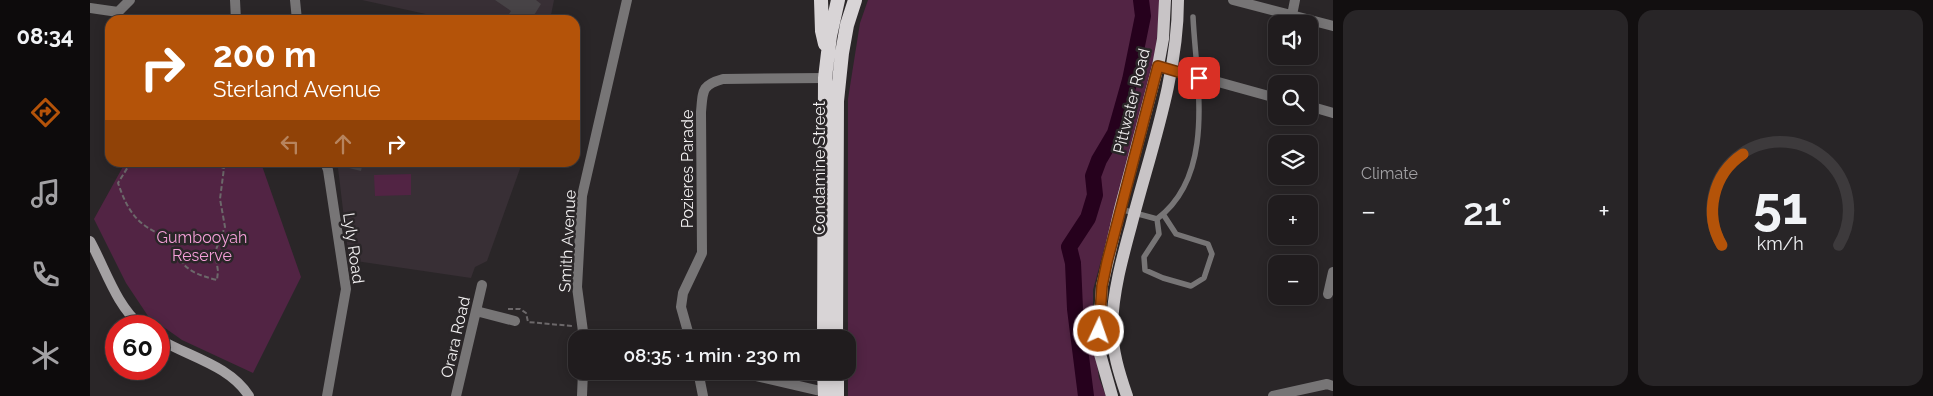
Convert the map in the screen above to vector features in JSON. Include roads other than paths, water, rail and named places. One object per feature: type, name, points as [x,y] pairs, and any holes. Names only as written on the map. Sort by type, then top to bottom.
[{"type":"highway","points":[[821,0],[822,31],[828,57]]},
{"type":"highway","name":"Condamine Street","points":[[824,330],[825,78],[830,36],[838,0]]},
{"type":"highway","name":"Condamine Street","points":[[836,330],[837,101],[842,53],[847,25],[855,0]]},
{"type":"highway","points":[[827,380],[831,395]]},
{"type":"highway","points":[[831,395],[835,380]]},
{"type":"main road","name":"Pittwater Road","points":[[1112,396],[1100,354],[1099,331],[1102,286],[1120,209],[1158,66],[1163,39],[1165,0]]},
{"type":"main road","name":"Pittwater Road","points":[[1127,396],[1115,356],[1112,326],[1116,284],[1171,69],[1178,0]]},
{"type":"main road","points":[[90,241],[120,301],[130,315]]},
{"type":"main road","points":[[170,344],[225,372],[238,382],[249,396]]},
{"type":"street","points":[[121,15],[130,0]]},
{"type":"street","points":[[236,0],[236,15]]},
{"type":"street","points":[[295,0],[296,15]]},
{"type":"street","name":"Smith Avenue","points":[[583,330],[577,287],[582,196],[627,0]]},
{"type":"street","points":[[1233,0],[1292,15],[1295,0]]},
{"type":"street","points":[[90,8],[116,15]]},
{"type":"street","points":[[1318,22],[1333,26]]},
{"type":"street","points":[[1158,66],[1268,96]]},
{"type":"street","name":"Pozieres Parade","points":[[687,330],[681,307],[684,293],[702,253],[701,112],[704,90],[710,83],[723,79],[825,78]]},
{"type":"street","points":[[1318,109],[1333,113]]},
{"type":"street","name":"Lyly Road","points":[[326,396],[346,289],[327,167]]},
{"type":"street","points":[[1328,294],[1333,272]]},
{"type":"street","name":"Orara Road","points":[[456,396],[482,285]]},
{"type":"street","points":[[476,311],[515,321]]},
{"type":"street","points":[[582,396],[583,380]]},
{"type":"street","points":[[700,380],[703,396]]},
{"type":"street","points":[[770,380],[831,395]]},
{"type":"street","points":[[1273,396],[1327,384],[1333,386]]},
{"type":"lane","points":[[1157,219],[1167,211],[1189,178],[1198,132],[1199,78],[1194,50],[1193,17]]},
{"type":"lane","points":[[1120,209],[1157,219]]},
{"type":"lane","points":[[1157,219],[1159,234],[1144,257],[1145,270],[1163,278],[1191,286],[1204,278],[1212,254],[1208,244],[1176,234],[1163,214]]},
{"type":"waterway","points":[[1086,396],[1075,309],[1073,263],[1069,247],[1088,218],[1095,195],[1093,176],[1099,160],[1115,133],[1130,80],[1143,16],[1141,0]]},
{"type":"park label","name":"Gumbooyah Reserve","points":[[202,246]]}]
